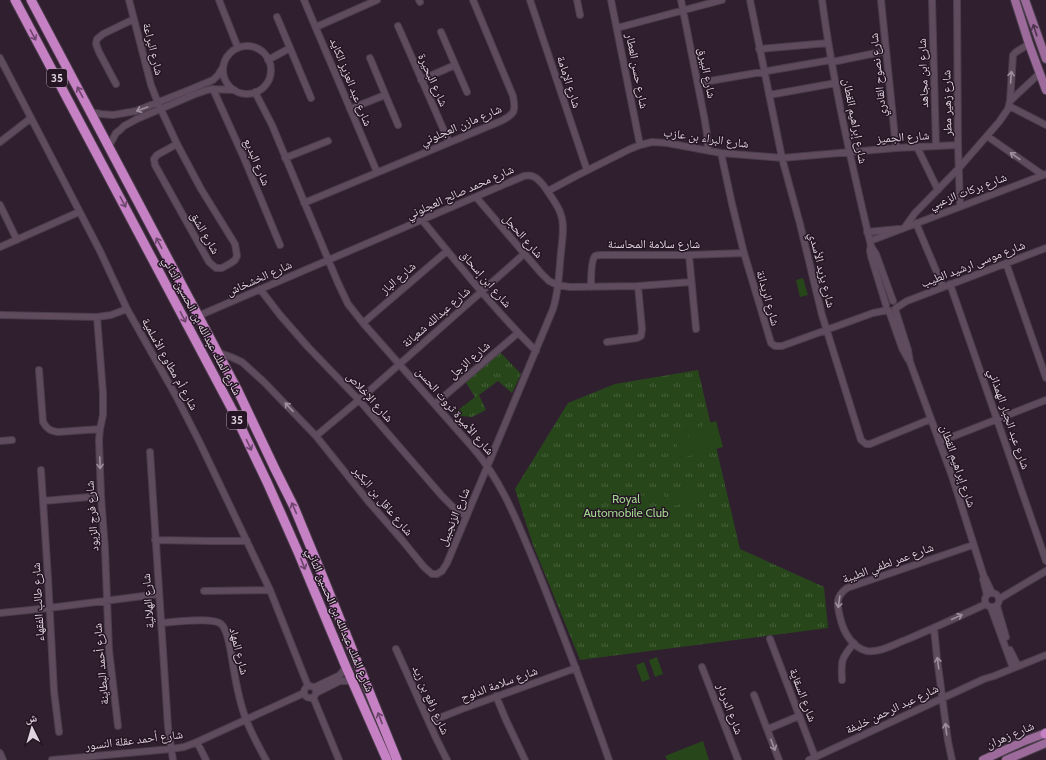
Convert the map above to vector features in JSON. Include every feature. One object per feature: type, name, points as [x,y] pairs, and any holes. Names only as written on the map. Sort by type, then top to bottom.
[{"type":"highway","name":"شارع الملك عبدالله بن الحسين الثاني","points":[[15,0],[235,415],[298,552],[387,760]]},
{"type":"highway","name":"شارع الملك عبدالله بن الحسين الثاني","points":[[31,0],[240,395],[294,507],[397,760]]},
{"type":"main road","points":[[1015,0],[1046,90]]},
{"type":"main road","points":[[1025,0],[1046,60]]},
{"type":"main road","name":"شارع زهران","points":[[983,760],[1022,742],[1046,736]]},
{"type":"main road","name":"شارع زهران","points":[[1006,760],[1046,736]]},
{"type":"street","name":"شارع البراعة","points":[[129,0],[151,85],[160,106]]},
{"type":"street","points":[[218,0],[238,48]]},
{"type":"street","name":"شارع عبد العزيز الكايد","points":[[304,0],[376,172]]},
{"type":"street","points":[[316,27],[376,0]]},
{"type":"street","name":"شارع مازن العجلوني","points":[[304,203],[508,117],[514,111],[513,96],[472,0]]},
{"type":"street","name":"شارع الإمامة","points":[[530,0],[587,170]]},
{"type":"street","points":[[577,0],[580,15]]},
{"type":"street","name":"شارع حسن العطار","points":[[611,0],[640,145]]},
{"type":"street","name":"شارع البيرق","points":[[681,0],[698,82],[707,134],[708,150]]},
{"type":"street","points":[[617,28],[722,0]]},
{"type":"street","name":"شارع يزيد الأسدي","points":[[750,0],[782,158],[826,330],[859,436],[863,442],[870,444],[931,419]]},
{"type":"street","name":"شارع إبراهيم القطان","points":[[822,0],[831,61],[849,153],[870,244],[871,256],[908,350],[910,362],[952,476],[984,577],[986,578],[994,596]]},
{"type":"street","name":"شارع نصوح القادري","points":[[881,0],[896,148]]},
{"type":"street","name":"شارع ابن مجاهد","points":[[932,0],[936,146]]},
{"type":"street","name":"شارع زهير مطر","points":[[957,0],[958,168],[960,206]]},
{"type":"street","points":[[277,17],[311,98]]},
{"type":"street","points":[[116,84],[99,52],[96,44],[97,39],[103,34],[134,19]]},
{"type":"street","name":"شارع البحيرة","points":[[398,26],[449,142]]},
{"type":"street","points":[[441,32],[467,92]]},
{"type":"street","points":[[759,49],[828,42]]},
{"type":"street","points":[[902,228],[987,136],[1008,109],[1013,55],[1029,44]]},
{"type":"street","points":[[90,112],[121,114],[160,106],[213,89],[234,90],[248,94],[255,92],[261,89],[269,79],[270,66],[268,60],[265,55],[255,48],[238,48],[228,55],[218,75],[213,80],[160,106],[124,126],[116,133],[109,146]]},
{"type":"street","points":[[268,60],[290,48]]},
{"type":"street","points":[[698,82],[886,51]]},
{"type":"street","name":"شارع أم مطاوع الأسلمية","points":[[0,58],[100,251],[127,309],[179,401],[247,541],[270,590],[313,691],[339,760]]},
{"type":"street","points":[[370,58],[398,125]]},
{"type":"street","points":[[422,80],[455,65]]},
{"type":"street","points":[[223,66],[225,79],[234,90]]},
{"type":"street","points":[[1009,104],[1040,73]]},
{"type":"street","points":[[769,95],[836,83]]},
{"type":"street","name":"شارع البديع","points":[[213,89],[244,158],[280,245]]},
{"type":"street","name":"شارع الأميرة ثروت الحسن","points":[[255,92],[272,125],[346,300],[363,323],[488,466],[503,492],[550,601],[609,760]]},
{"type":"street","points":[[350,109],[385,94]]},
{"type":"street","points":[[1009,104],[1046,125]]},
{"type":"street","name":"شارع الشق","points":[[160,106],[177,144],[208,202],[235,244],[237,256],[235,260],[231,264],[222,268],[216,268],[209,262],[155,165],[154,159],[157,155],[177,144]]},
{"type":"street","points":[[0,142],[31,118]]},
{"type":"street","points":[[987,136],[1045,174]]},
{"type":"street","points":[[285,158],[328,142]]},
{"type":"street","name":"شارع البراء بن عازب","points":[[548,192],[587,170],[647,143],[658,142],[721,153],[782,158],[849,153]]},
{"type":"street","name":"شارع الجميز","points":[[849,153],[896,148],[958,145]]},
{"type":"street","points":[[917,147],[938,190]]},
{"type":"street","name":"شارع الريدانة","points":[[721,153],[744,254],[771,343],[775,346],[782,346],[891,307]]},
{"type":"street","name":"شارع بركات الزعبي","points":[[870,244],[902,228],[1045,174]]},
{"type":"street","name":"شارع محمد صالح العجلوني","points":[[328,260],[476,197],[519,177],[528,175],[536,177],[548,192],[560,212],[562,219],[556,296],[553,309],[488,466]]},
{"type":"street","name":"شارع الحجل","points":[[476,197],[541,273],[549,281],[557,285]]},
{"type":"street","points":[[0,205],[17,240]]},
{"type":"street","points":[[0,247],[79,212]]},
{"type":"street","name":"شارع ابن إسحاق","points":[[422,220],[447,251],[536,351]]},
{"type":"street","points":[[916,223],[943,287]]},
{"type":"street","name":"شارع بركات الزعبي","points":[[867,232],[902,228]]},
{"type":"street","name":"شارع موسى ارشيد الطيب","points":[[891,307],[901,305],[950,284],[1046,248]]},
{"type":"street","name":"شارع الباز","points":[[363,323],[447,251]]},
{"type":"street","name":"شارع عبدالله شعبانة","points":[[399,364],[524,254]]},
{"type":"street","name":"شارع سلامة المحاسنة","points":[[591,287],[593,262],[595,257],[602,254],[744,254]]},
{"type":"street","points":[[689,255],[696,329]]},
{"type":"street","name":"شارع الخشخاش","points":[[198,316],[328,260]]},
{"type":"street","points":[[1006,263],[1046,378]]},
{"type":"street","points":[[557,285],[570,287],[638,286],[691,282]]},
{"type":"street","name":"شارع عبد الجبار الهمذاني","points":[[950,284],[1046,561]]},
{"type":"street","points":[[607,342],[638,338],[641,336],[642,323],[638,286]]},
{"type":"street","name":"شارع الإخلاص","points":[[260,290],[308,347],[359,400],[442,496],[453,507],[466,516]]},
{"type":"street","points":[[0,315],[97,317],[111,315],[127,309]]},
{"type":"street","name":"شارع فرج الزيود","points":[[97,317],[103,393],[103,415],[99,440],[107,601]]},
{"type":"street","name":"شارع الزجل","points":[[435,404],[518,332]]},
{"type":"street","name":"شارع عاقل بن البكير","points":[[217,352],[246,365],[273,390],[316,436],[368,501],[424,567],[432,574],[437,574]]},
{"type":"street","points":[[316,436],[399,364]]},
{"type":"street","points":[[39,370],[43,422],[47,429],[58,432],[100,430]]},
{"type":"street","points":[[939,442],[1046,400]]},
{"type":"street","points":[[0,441],[12,440]]},
{"type":"street","name":"شارع الهلالية","points":[[150,452],[168,727],[173,760]]},
{"type":"street","name":"شارع الزنجبيل","points":[[437,574],[442,571],[447,563],[488,466]]},
{"type":"street","name":"شارع طالب الفقهاء","points":[[41,470],[54,691],[59,732]]},
{"type":"street","points":[[43,501],[101,496]]},
{"type":"street","points":[[156,540],[247,541]]},
{"type":"street","name":"شارع عمر لطفي الطيبة","points":[[854,644],[842,627],[837,608],[838,598],[844,590],[851,586],[973,545]]},
{"type":"street","points":[[1015,666],[991,606],[985,600],[994,596],[1010,593],[1046,571]]},
{"type":"street","points":[[204,591],[270,590]]},
{"type":"street","points":[[0,613],[159,594]]},
{"type":"street","points":[[842,680],[842,661],[845,654],[854,644],[869,651],[884,648],[998,604],[994,596]]},
{"type":"street","name":"شارع أحمد البطاينة","points":[[107,601],[109,650],[118,726]]},
{"type":"street","name":"شارع المهاد","points":[[161,623],[214,621],[224,627],[237,688],[246,720],[266,760]]},
{"type":"street","points":[[934,628],[942,698],[952,760]]},
{"type":"street","name":"شارع السقاية","points":[[770,639],[799,716],[812,759]]},
{"type":"street","name":"شارع رافع بن زيد","points":[[396,649],[447,760]]},
{"type":"street","name":"شارع عبد الرحمن خليفة","points":[[812,759],[988,676],[1040,658],[1046,654]]},
{"type":"street","points":[[346,667],[340,676],[313,691],[308,698],[304,693],[305,689],[313,691],[340,681],[352,681]]},
{"type":"street","name":"شارع الدردار","points":[[702,667],[738,760]]},
{"type":"street","name":"شارع سلامة الدلوح","points":[[429,722],[496,696],[576,668]]},
{"type":"street","name":"شارع أحمد عقلة النسور","points":[[52,760],[117,757],[184,746],[197,742],[304,693]]},
{"type":"street","points":[[754,695],[779,760]]},
{"type":"street","points":[[496,696],[526,760]]},
{"type":"street","points":[[768,729],[799,716]]},
{"type":"street","points":[[197,742],[206,760]]},
{"type":"street","points":[[0,753],[3,760]]},
{"type":"green space","points":[[803,278],[808,295],[800,297],[796,280]]},
{"type":"green space","points":[[499,351],[521,374],[512,393],[498,381],[479,395],[486,410],[472,417],[452,415],[475,397],[465,381]]},
{"type":"green space","name":"Royal Automobile Club","points":[[698,370],[740,549],[824,587],[828,628],[580,660],[533,545],[515,489],[568,403],[615,384]]},
{"type":"green space","points":[[716,421],[723,447],[709,451],[702,425]]},
{"type":"green space","points":[[701,426],[708,452],[694,455],[687,429]]},
{"type":"green space","points":[[686,429],[693,455],[680,458],[674,433]]},
{"type":"green space","points":[[690,483],[694,500],[687,502],[682,485]]},
{"type":"green space","points":[[676,487],[681,504],[673,506],[669,489]]},
{"type":"green space","points":[[663,490],[667,507],[660,509],[656,492]]},
{"type":"green space","points":[[647,495],[652,511],[645,513],[640,496]]},
{"type":"green space","points":[[634,498],[638,515],[631,517],[626,500]]},
{"type":"green space","points":[[620,501],[624,518],[616,520],[612,504]]},
{"type":"green space","points":[[657,657],[663,674],[655,677],[649,660]]},
{"type":"green space","points":[[644,662],[650,679],[642,682],[636,665]]},
{"type":"green space","points":[[703,741],[709,760],[667,760],[665,756]]}]
